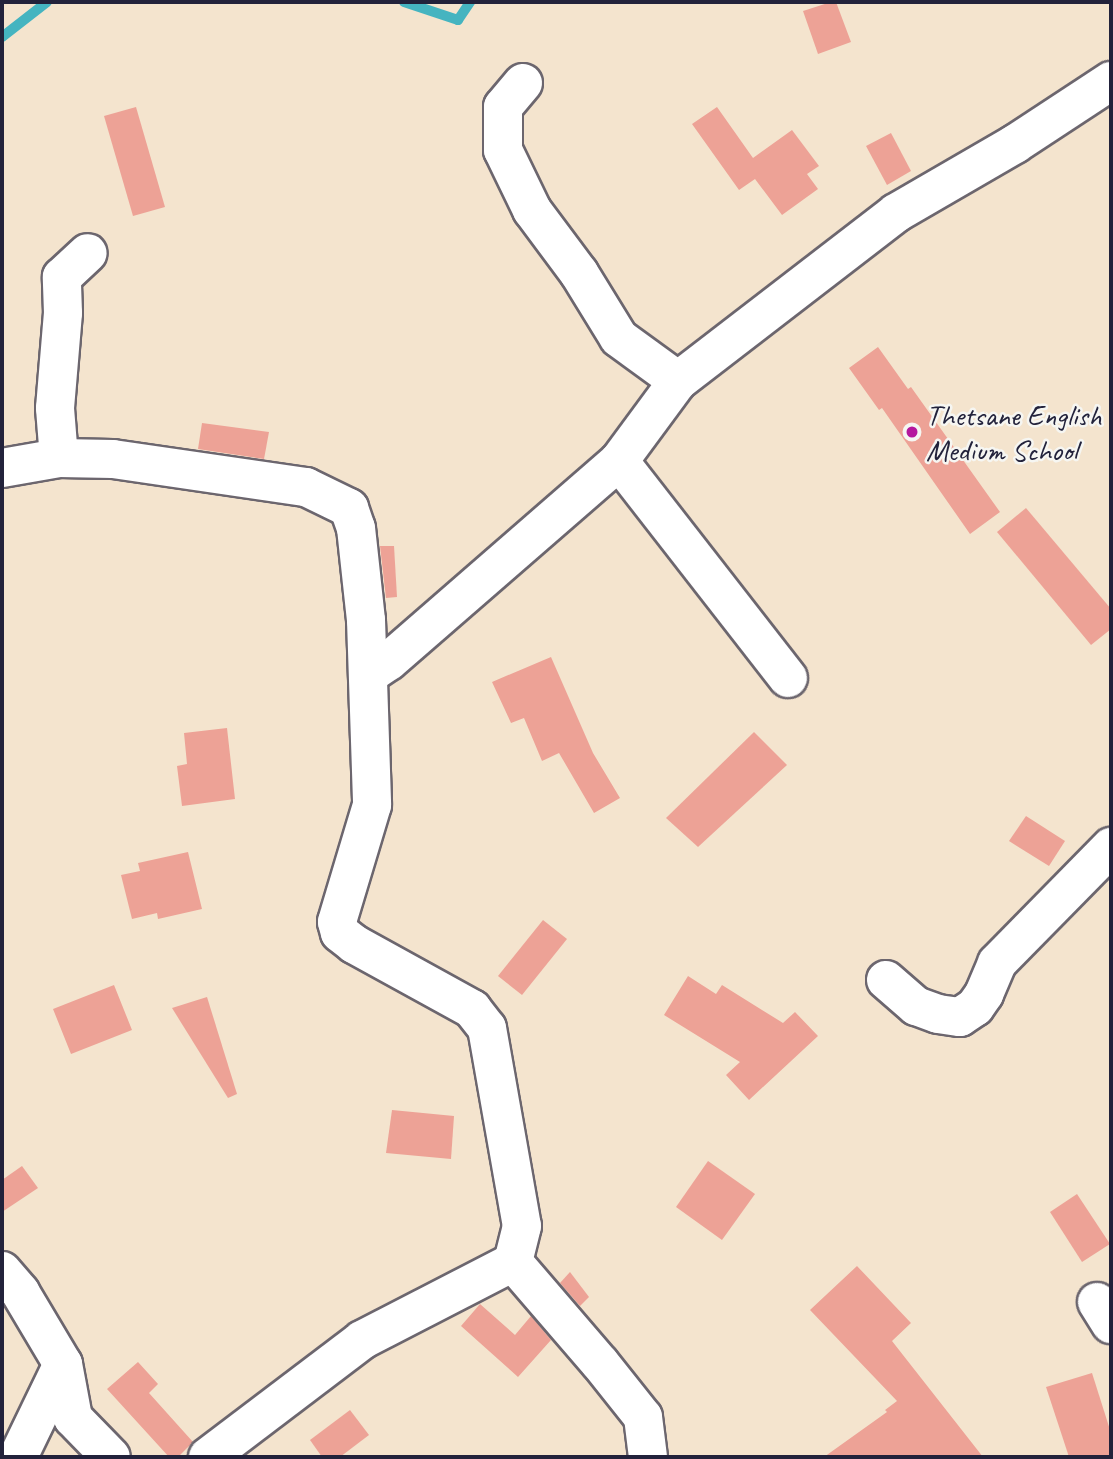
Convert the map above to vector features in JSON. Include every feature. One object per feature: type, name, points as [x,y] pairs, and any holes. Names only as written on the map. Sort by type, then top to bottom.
[{"type":"street","points":[[368,675],[390,661],[619,461],[678,381],[896,214],[1015,144],[1111,81]]},
{"type":"street","points":[[523,83],[503,107],[503,150],[531,210],[579,272],[619,338],[678,381]]},
{"type":"street","points":[[59,458],[55,408],[63,313],[62,277],[88,253]]},
{"type":"street","points":[[2,468],[59,458],[113,459],[306,486],[349,508],[356,528],[363,594],[372,805],[337,922],[340,933],[354,944],[472,1009],[487,1028],[522,1226],[513,1262],[362,1340],[208,1457]]},
{"type":"street","points":[[619,461],[788,678]]},
{"type":"street","points":[[886,980],[916,1006],[938,1014],[960,1017],[975,1007],[984,994],[997,963],[1111,847]]},
{"type":"street","points":[[513,1262],[643,1417],[648,1457]]},
{"type":"street","points":[[2,1271],[20,1292],[63,1364],[73,1418],[111,1457]]},
{"type":"street","points":[[18,1457],[63,1364]]},
{"type":"building","points":[[836,2],[851,42],[818,54],[803,11]]},
{"type":"building","points":[[136,107],[165,207],[133,216],[104,116]]},
{"type":"building","points":[[717,107],[753,158],[792,130],[819,166],[807,174],[818,189],[782,215],[755,179],[739,190],[692,124]]},
{"type":"building","points":[[891,133],[911,171],[887,185],[866,146]]},
{"type":"building","points":[[878,347],[908,389],[911,387],[1000,512],[970,534],[882,408],[879,410],[849,368]]},
{"type":"building","points":[[202,423],[269,432],[264,459],[198,449]]},
{"type":"building","points":[[1026,508],[1111,609],[1111,629],[1091,645],[997,532]]},
{"type":"building","points":[[380,546],[394,546],[397,597],[386,598]]},
{"type":"building","points":[[551,657],[593,753],[620,798],[594,813],[559,753],[542,761],[524,718],[511,723],[492,682]]},
{"type":"building","points":[[227,728],[235,799],[182,806],[177,766],[187,764],[184,733]]},
{"type":"building","points":[[754,732],[787,765],[698,847],[666,818]]},
{"type":"building","points":[[1026,816],[1065,841],[1049,866],[1009,841]]},
{"type":"building","points":[[188,852],[202,909],[158,919],[157,913],[132,919],[121,875],[140,871],[138,863]]},
{"type":"building","points":[[543,920],[567,939],[522,995],[498,976]]},
{"type":"building","points":[[688,976],[716,994],[722,985],[783,1023],[795,1012],[818,1036],[749,1100],[726,1075],[740,1062],[664,1015]]},
{"type":"building","points":[[114,985],[132,1030],[71,1054],[53,1009]]},
{"type":"building","points":[[207,997],[237,1094],[228,1098],[172,1008]]},
{"type":"building","points":[[392,1110],[454,1116],[451,1159],[386,1153]]},
{"type":"building","points":[[708,1161],[755,1194],[722,1240],[676,1207]]},
{"type":"building","points":[[22,1166],[38,1188],[2,1212],[2,1180]]},
{"type":"building","points":[[1077,1194],[1110,1244],[1082,1262],[1050,1212]]},
{"type":"building","points":[[857,1266],[911,1323],[892,1341],[983,1457],[824,1457],[887,1412],[885,1410],[897,1401],[810,1310]]},
{"type":"building","points":[[570,1272],[589,1297],[580,1306],[560,1283]]},
{"type":"building","points":[[480,1304],[515,1335],[531,1316],[551,1340],[518,1377],[461,1326]]},
{"type":"building","points":[[138,1362],[158,1384],[149,1393],[193,1442],[178,1457],[169,1457],[107,1389]]},
{"type":"building","points":[[1092,1373],[1111,1433],[1111,1457],[1069,1457],[1046,1387]]},
{"type":"building","points":[[350,1410],[369,1435],[340,1457],[322,1457],[310,1440]]},
{"type":"waterway","points":[[2,37],[47,2]]},
{"type":"waterway","points":[[404,2],[458,20],[470,2]]},
{"type":"place","name":"Thetsane English Medium School","points":[[912,432]]}]
